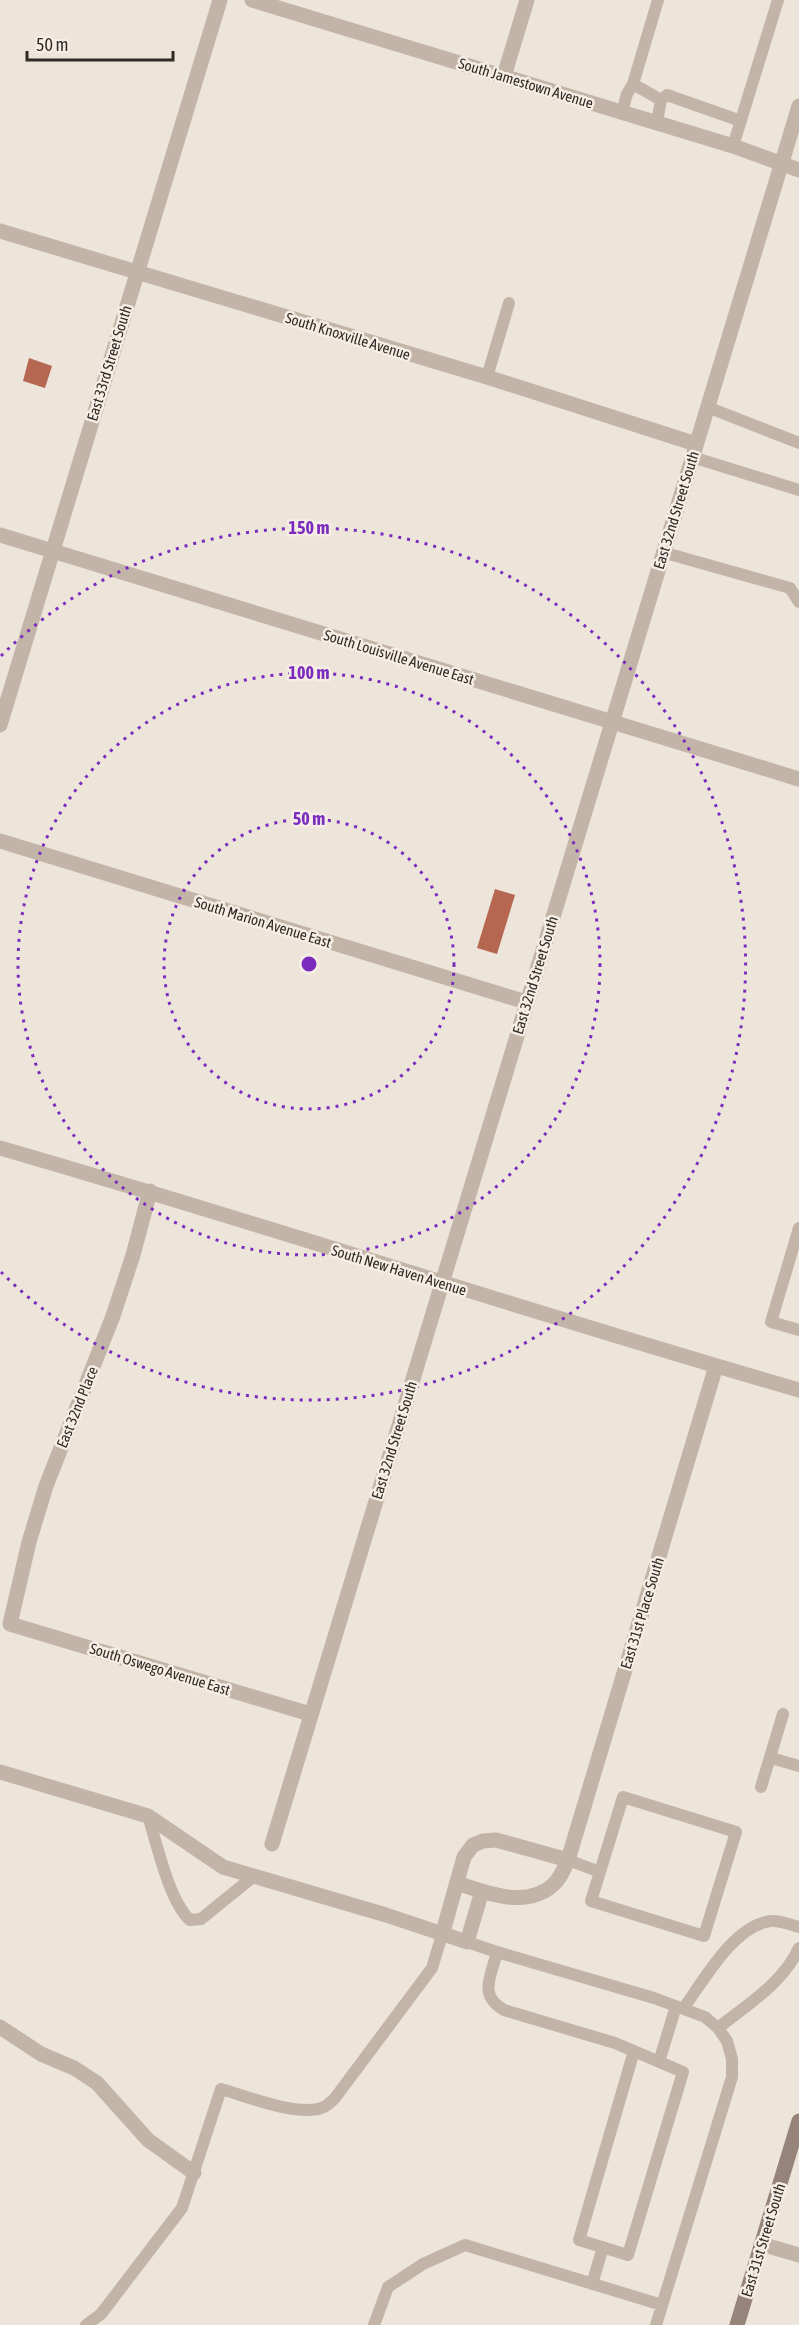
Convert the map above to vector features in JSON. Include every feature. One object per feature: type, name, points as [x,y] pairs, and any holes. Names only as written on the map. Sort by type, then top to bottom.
[{"type":"main road","name":"East 31st Street South","points":[[736,2325],[799,2121]]},
{"type":"street","name":"East 33rd Street South","points":[[0,725],[220,0]]},
{"type":"street","name":"South Jamestown Avenue","points":[[252,0],[733,146],[799,170]]},
{"type":"street","points":[[504,76],[527,0]]},
{"type":"street","name":"East 32nd Street South","points":[[272,1844],[799,106]]},
{"type":"street","name":"South Knoxville Avenue","points":[[0,231],[487,377],[694,450]]},
{"type":"street","name":"South Louisville Avenue East","points":[[0,535],[799,779]]},
{"type":"street","name":"South Marion Avenue East","points":[[0,841],[526,1002]]},
{"type":"street","name":"South New Haven Avenue","points":[[0,1148],[150,1191],[443,1284],[799,1390]]},
{"type":"street","name":"East 32nd Place","points":[[10,1624],[29,1542],[46,1486],[113,1316],[133,1255],[150,1191]]},
{"type":"street","name":"East 31st Place South","points":[[457,1883],[501,1897],[517,1898],[539,1893],[554,1885],[568,1860],[716,1366]]},
{"type":"street","name":"South Oswego Avenue East","points":[[10,1624],[310,1714]]},
{"type":"street","points":[[0,1772],[148,1816],[223,1868],[386,1915],[467,1942],[482,1891]]},
{"type":"street","points":[[442,1935],[464,1857],[473,1845],[496,1839],[568,1860]]},
{"type":"street","points":[[0,2027],[41,2054],[74,2068],[97,2083],[148,2140],[194,2173]]},
{"type":"street","points":[[761,2244],[799,2255]]},
{"type":"lane","points":[[622,112],[627,94],[633,84],[658,0]]},
{"type":"lane","points":[[733,146],[778,0]]},
{"type":"lane","points":[[633,84],[661,100]]},
{"type":"lane","points":[[657,123],[661,100],[667,96],[741,121]]},
{"type":"lane","points":[[487,377],[509,303]]},
{"type":"lane","points":[[707,407],[799,443]]},
{"type":"lane","points":[[694,450],[799,490]]},
{"type":"lane","points":[[662,552],[790,588],[799,602]]},
{"type":"lane","points":[[799,1228],[771,1322],[799,1330]]},
{"type":"lane","points":[[761,1787],[783,1714]]},
{"type":"lane","points":[[771,1758],[799,1766]]},
{"type":"lane","points":[[623,1797],[736,1832],[704,1936],[591,1901],[600,1872],[623,1797]]},
{"type":"lane","points":[[148,1816],[175,1899],[181,1912],[190,1920],[201,1919],[253,1877]]},
{"type":"lane","points":[[568,1860],[600,1872]]},
{"type":"lane","points":[[659,2062],[680,2007],[731,1943],[752,1927],[772,1920],[799,1927]]},
{"type":"lane","points":[[86,2325],[101,2314],[183,2208],[221,2089],[291,2108],[307,2110],[323,2107],[335,2098],[432,1968],[442,1935]]},
{"type":"lane","points":[[467,1942],[705,2016],[718,2028],[727,2042],[732,2059],[732,2077],[656,2325]]},
{"type":"lane","points":[[718,2028],[777,1980],[793,1962],[799,1948]]},
{"type":"lane","points":[[497,1952],[488,1993],[493,2003],[504,2010],[615,2043],[634,2051],[659,2062],[683,2072],[628,2255],[579,2240],[634,2051]]},
{"type":"lane","points":[[374,2325],[388,2287],[423,2264],[465,2245],[662,2305]]},
{"type":"lane","points":[[592,2284],[603,2247]]},
{"type":"building","points":[[29,358],[52,366],[45,388],[23,381]]},
{"type":"building","points":[[495,889],[515,895],[497,954],[477,948]]}]
